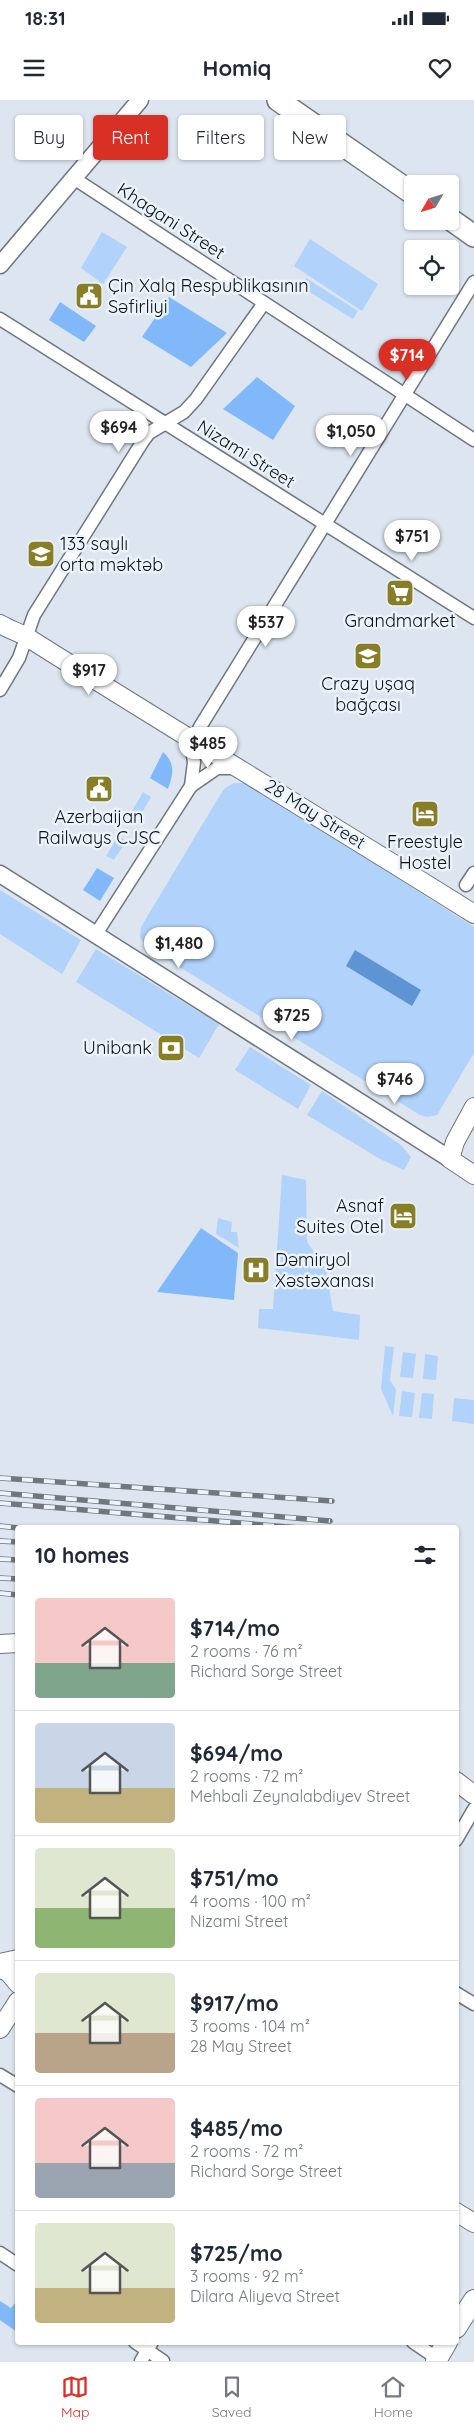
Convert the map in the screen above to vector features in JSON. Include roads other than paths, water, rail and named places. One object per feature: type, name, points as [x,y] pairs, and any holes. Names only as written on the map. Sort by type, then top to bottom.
[{"type":"highway","points":[[278,100],[404,188]]},
{"type":"highway","points":[[459,226],[474,236]]},
{"type":"main road","name":"28 May Street","points":[[0,624],[27,638],[193,742],[240,768],[474,914]]},
{"type":"main road","points":[[474,1107],[455,1142],[450,1160],[474,1175]]},
{"type":"main road","points":[[0,1644],[15,1643]]},
{"type":"main road","points":[[459,1783],[474,1795]]},
{"type":"main road","points":[[0,1955],[15,1955]]},
{"type":"main road","points":[[0,1962],[15,1960]]},
{"type":"main road","points":[[0,1968],[9,1972],[15,1980]]},
{"type":"main road","points":[[0,2029],[14,2007]]},
{"type":"main road","points":[[459,2214],[474,2223]]},
{"type":"main road","points":[[459,2323],[474,2300]]},
{"type":"street","points":[[0,265],[75,179],[140,100]]},
{"type":"street","name":"Khagani Street","points":[[75,179],[474,440]]},
{"type":"street","points":[[191,786],[194,762],[193,742],[200,727],[474,282]]},
{"type":"street","points":[[0,690],[16,664],[34,615],[143,441],[149,433],[184,412],[196,399],[264,303]]},
{"type":"street","name":"Nizami Street","points":[[0,319],[165,425],[474,618]]},
{"type":"street","points":[[96,934],[191,786],[217,768],[240,768]]},
{"type":"street","points":[[466,886],[474,873]]},
{"type":"street","points":[[0,874],[450,1160]]},
{"type":"street","points":[[459,1835],[474,1809]]},
{"type":"street","points":[[459,1995],[474,2004]]},
{"type":"street","points":[[0,2075],[15,2084]]},
{"type":"street","points":[[0,2253],[15,2263]]},
{"type":"street","points":[[419,2345],[441,2356]]},
{"type":"street","points":[[147,2351],[162,2361]]},
{"type":"railway","points":[[0,1478],[332,1501]]},
{"type":"railway","points":[[0,1493],[330,1521]]},
{"type":"railway","points":[[0,1503],[264,1525]]},
{"type":"railway","points":[[0,1526],[15,1528]]},
{"type":"railway","points":[[0,1541],[15,1542]]},
{"type":"railway","points":[[0,1559],[15,1560]]},
{"type":"railway","points":[[0,1578],[15,1579]]},
{"type":"railway","points":[[0,1593],[15,1595]]},
{"type":"place","name":"Çin Xalq Respublikasının Səfirliyi","points":[[89,296]]},
{"type":"place","name":"133 saylı orta məktəb","points":[[41,554]]},
{"type":"place","name":"Grandmarket","points":[[400,593]]},
{"type":"place","name":"Crazy uşaq bağçası","points":[[368,656]]},
{"type":"place","name":"Azerbaijan Railways CJSC","points":[[99,789]]},
{"type":"place","name":"Freestyle Hostel","points":[[425,814]]},
{"type":"place","name":"Unibank","points":[[171,1048]]},
{"type":"place","name":"Asnaf Suites Otel","points":[[403,1216]]},
{"type":"place","name":"Dəmiryol Xəstəxanası","points":[[256,1270]]}]
